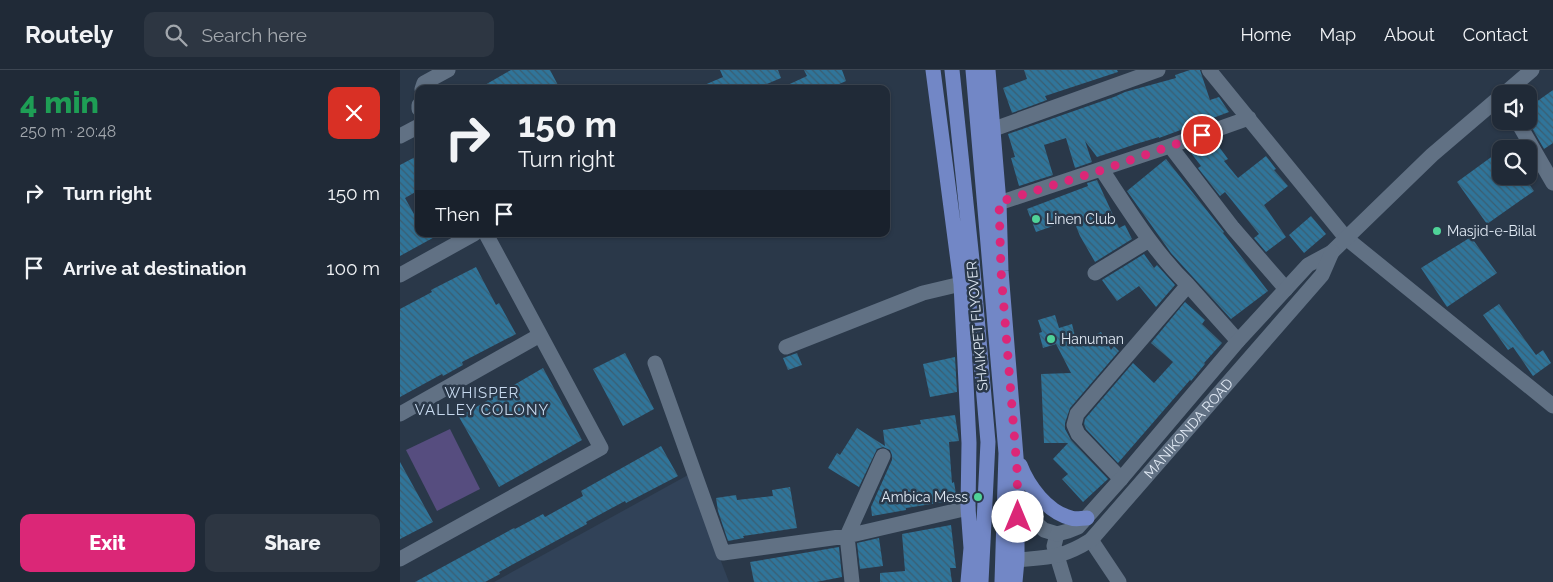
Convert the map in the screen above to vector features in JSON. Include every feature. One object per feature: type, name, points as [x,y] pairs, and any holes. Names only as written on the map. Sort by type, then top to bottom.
[{"type":"main road","points":[[933,70],[961,284],[969,443],[968,508],[971,548],[968,582]]},
{"type":"main road","name":"SHAIKPET FLYOVER","points":[[952,70],[972,260],[988,442],[981,582]]},
{"type":"main road","name":"SHAIKPET FLYOVER","points":[[973,70],[1006,453],[1002,582]]},
{"type":"main road","points":[[988,70],[994,129],[1001,271],[1016,457],[1018,501],[1015,582]]},
{"type":"main road","points":[[1016,457],[1025,478],[1035,493],[1047,505],[1071,519],[1087,518]]},
{"type":"street","points":[[423,85],[448,70]]},
{"type":"street","points":[[994,129],[1158,70]]},
{"type":"street","points":[[1209,70],[1346,238],[1553,406]]},
{"type":"street","name":"MANIKONDA ROAD","points":[[1514,85],[1532,70]]},
{"type":"street","name":"MANIKONDA ROAD","points":[[1057,534],[1068,532],[1078,527],[1087,518],[1238,341],[1308,264],[1332,252],[1432,155],[1492,104]]},
{"type":"street","points":[[999,202],[1102,170],[1249,118]]},
{"type":"street","points":[[400,136],[415,128]]},
{"type":"street","points":[[1522,130],[1553,183]]},
{"type":"street","points":[[1170,146],[1234,228],[1286,289]]},
{"type":"street","points":[[1102,170],[1149,240],[1238,341]]},
{"type":"street","points":[[400,275],[469,237]]},
{"type":"street","points":[[400,559],[601,448],[488,237]]},
{"type":"street","points":[[1095,273],[1149,240]]},
{"type":"street","name":"MANIKONDA ROAD","points":[[1017,560],[1056,557],[1072,552],[1091,540],[1322,275],[1332,252]]},
{"type":"street","points":[[786,347],[922,293],[961,284]]},
{"type":"street","points":[[1121,479],[1078,434],[1074,420],[1083,407],[1188,285]]},
{"type":"street","points":[[400,414],[540,335]]},
{"type":"street","points":[[655,363],[723,552],[847,536],[968,508]]},
{"type":"street","points":[[852,582],[847,536],[883,456]]},
{"type":"street","points":[[1018,501],[1027,516],[1035,523],[1044,530],[1057,534],[1054,546],[1065,582]]},
{"type":"street","points":[[1091,540],[1119,582]]},
{"type":"shaded area","points":[[450,429],[480,489],[437,511],[406,450]]},
{"type":"shaded area","points":[[688,475],[729,582],[494,582]]},
{"type":"building","points":[[511,70],[550,70],[558,85],[485,85]]},
{"type":"building","points":[[720,70],[778,70],[781,78],[764,85],[704,85],[723,77]]},
{"type":"building","points":[[804,70],[842,70],[846,81],[837,85],[788,85],[807,76]]},
{"type":"building","points":[[1024,70],[1117,70],[1118,72],[1045,96],[1047,100],[1012,113],[1003,88],[1027,79]]},
{"type":"building","points":[[1190,70],[1200,70],[1210,100],[1219,97],[1229,112],[1159,138],[1097,157],[1085,141],[1092,162],[1075,168],[1066,138],[1044,145],[1053,175],[1019,186],[1011,158],[1015,157],[1008,134],[1125,92],[1176,78],[1175,75]]},
{"type":"building","points":[[1553,90],[1553,143],[1544,149],[1533,130],[1537,130],[1537,101]]},
{"type":"building","points":[[1214,140],[1228,159],[1224,161],[1238,178],[1266,156],[1276,169],[1274,170],[1288,186],[1264,205],[1286,237],[1266,252],[1254,238],[1259,234],[1225,192],[1220,196],[1198,168],[1201,166],[1191,153],[1200,145]]},
{"type":"building","points":[[415,157],[415,192],[405,198],[415,216],[415,237],[435,237],[400,256],[400,165]]},
{"type":"building","points":[[1492,157],[1492,185],[1530,185],[1534,191],[1487,224],[1457,182]]},
{"type":"building","points":[[1166,159],[1268,291],[1231,319],[1171,253],[1127,191]]},
{"type":"building","points":[[1097,180],[1119,228],[1125,225],[1132,239],[1095,262],[1080,236],[1073,219],[1036,232],[1027,209],[1088,186],[1087,183]]},
{"type":"building","points":[[1311,216],[1326,234],[1304,253],[1289,235]]},
{"type":"building","points":[[1471,237],[1497,273],[1447,307],[1421,268]]},
{"type":"building","points":[[1144,254],[1154,268],[1157,265],[1175,285],[1156,307],[1139,286],[1117,301],[1102,280]]},
{"type":"building","points":[[476,267],[496,305],[499,303],[516,334],[462,362],[463,365],[443,376],[442,374],[400,397],[400,309],[432,292],[431,290]]},
{"type":"building","points":[[1185,302],[1205,320],[1202,324],[1222,343],[1118,463],[1086,429],[1085,419],[1133,363],[1154,383],[1173,362],[1151,343]]},
{"type":"building","points":[[1499,304],[1536,355],[1543,350],[1551,363],[1533,376],[1513,347],[1508,350],[1483,315]]},
{"type":"building","points":[[1055,315],[1059,328],[1072,324],[1077,344],[1101,332],[1111,350],[1114,346],[1119,351],[1070,408],[1065,423],[1065,429],[1071,440],[1108,479],[1083,502],[1062,479],[1068,474],[1053,459],[1068,443],[1044,443],[1041,374],[1071,373],[1056,344],[1043,348],[1039,333],[1042,332],[1038,320]]},
{"type":"building","points":[[625,353],[654,409],[623,426],[593,369]]},
{"type":"building","points":[[797,353],[802,365],[788,370],[783,358]]},
{"type":"building","points":[[955,357],[957,392],[930,397],[923,364]]},
{"type":"building","points":[[543,368],[582,440],[499,487],[459,417]]},
{"type":"building","points":[[955,415],[959,441],[949,442],[952,483],[954,482],[957,500],[906,508],[906,510],[872,516],[871,507],[892,460],[890,450],[883,447],[877,449],[859,487],[828,468],[837,453],[840,455],[857,428],[885,446],[883,430],[921,424],[920,420]]},
{"type":"building","points":[[661,446],[678,476],[586,522],[587,524],[499,572],[500,574],[485,582],[415,582],[514,528],[543,514],[545,517],[583,496],[581,491]]},
{"type":"building","points":[[400,462],[433,522],[400,539]]},
{"type":"building","points":[[790,487],[797,528],[743,536],[744,538],[728,541],[718,511],[716,498],[736,495],[737,500],[773,496],[772,490]]},
{"type":"building","points":[[951,525],[956,568],[950,568],[952,582],[880,582],[880,573],[905,571],[902,534]]},
{"type":"building","points":[[879,538],[883,566],[860,569],[857,543]]},
{"type":"building","points":[[839,547],[842,577],[816,582],[754,582],[750,562]]},
{"type":"place","name":"Linen Club","points":[[1036,219]]},
{"type":"place","name":"Masjid-e-Bilal","points":[[1437,231]]},
{"type":"place","name":"Hanuman","points":[[1051,339]]},
{"type":"place","name":"Ambica Mess","points":[[978,497]]},
{"type":"district","name":"WHISPER VALLEY COLONY","points":[[482,402]]},
{"type":"route","points":[[1018,517],[1011,375],[1001,271],[999,202],[1102,170],[1202,135]]}]
